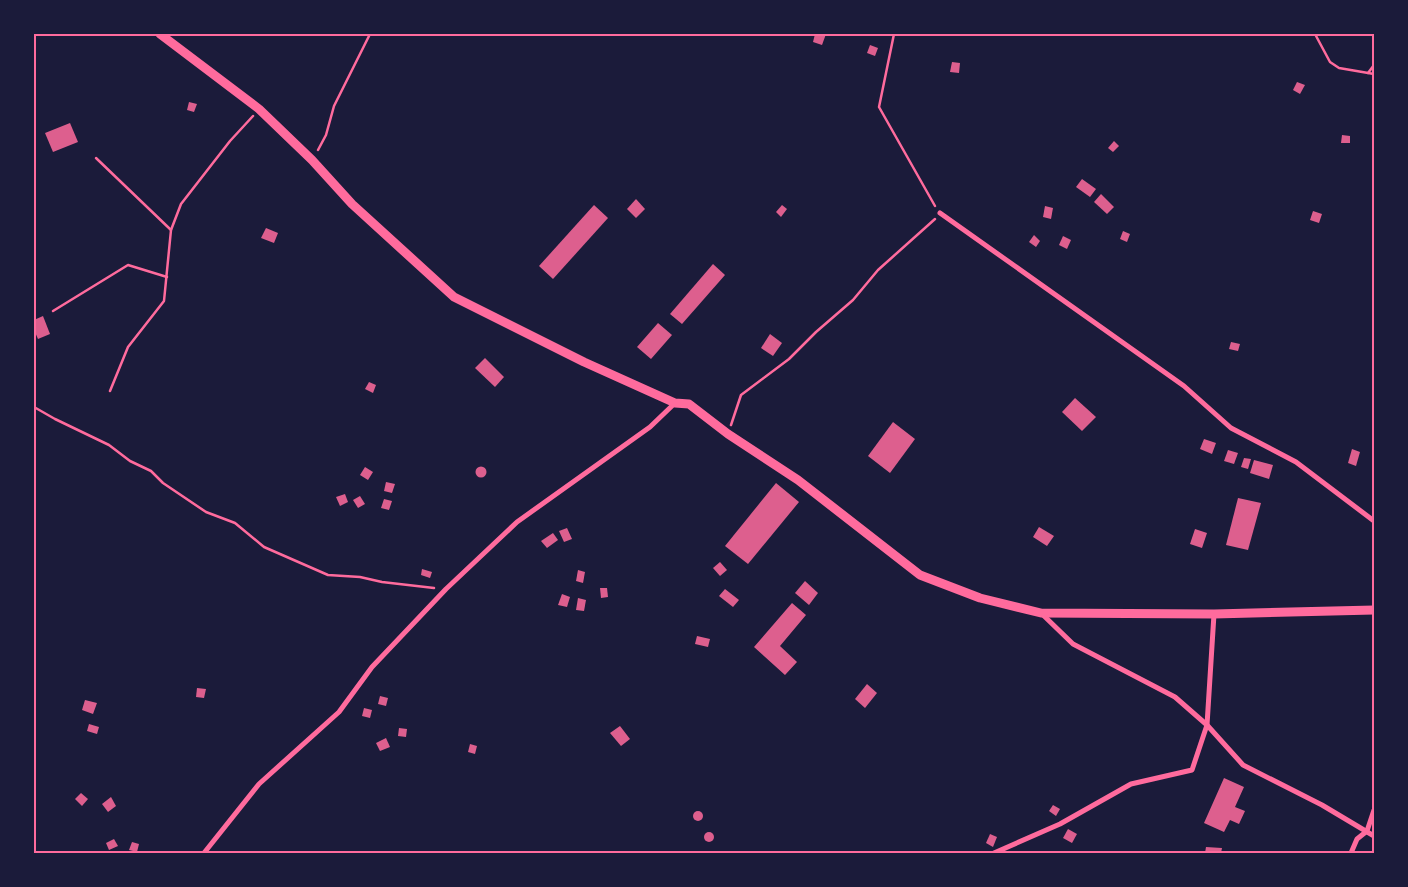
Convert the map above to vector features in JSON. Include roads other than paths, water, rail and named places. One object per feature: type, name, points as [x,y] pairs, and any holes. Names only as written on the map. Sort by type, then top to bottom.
[{"type":"street","points":[[160,34],[259,109],[312,160],[352,204],[454,297],[584,362],[675,403],[689,404],[728,434],[798,480],[920,576],[980,598],[1040,613],[1214,614],[1374,610]]},
{"type":"street","points":[[940,213],[1184,386],[1231,428],[1296,462],[1374,521]]},
{"type":"street","points":[[204,853],[259,784],[339,712],[372,667],[446,589],[517,522],[650,427],[675,403]]},
{"type":"street","points":[[1040,613],[1073,644],[1175,697],[1207,726],[1243,765],[1322,805],[1374,836]]},
{"type":"street","points":[[994,853],[1060,824],[1131,784],[1192,770],[1207,726],[1214,614]]},
{"type":"street","points":[[1351,853],[1357,839],[1368,831],[1374,810]]}]
